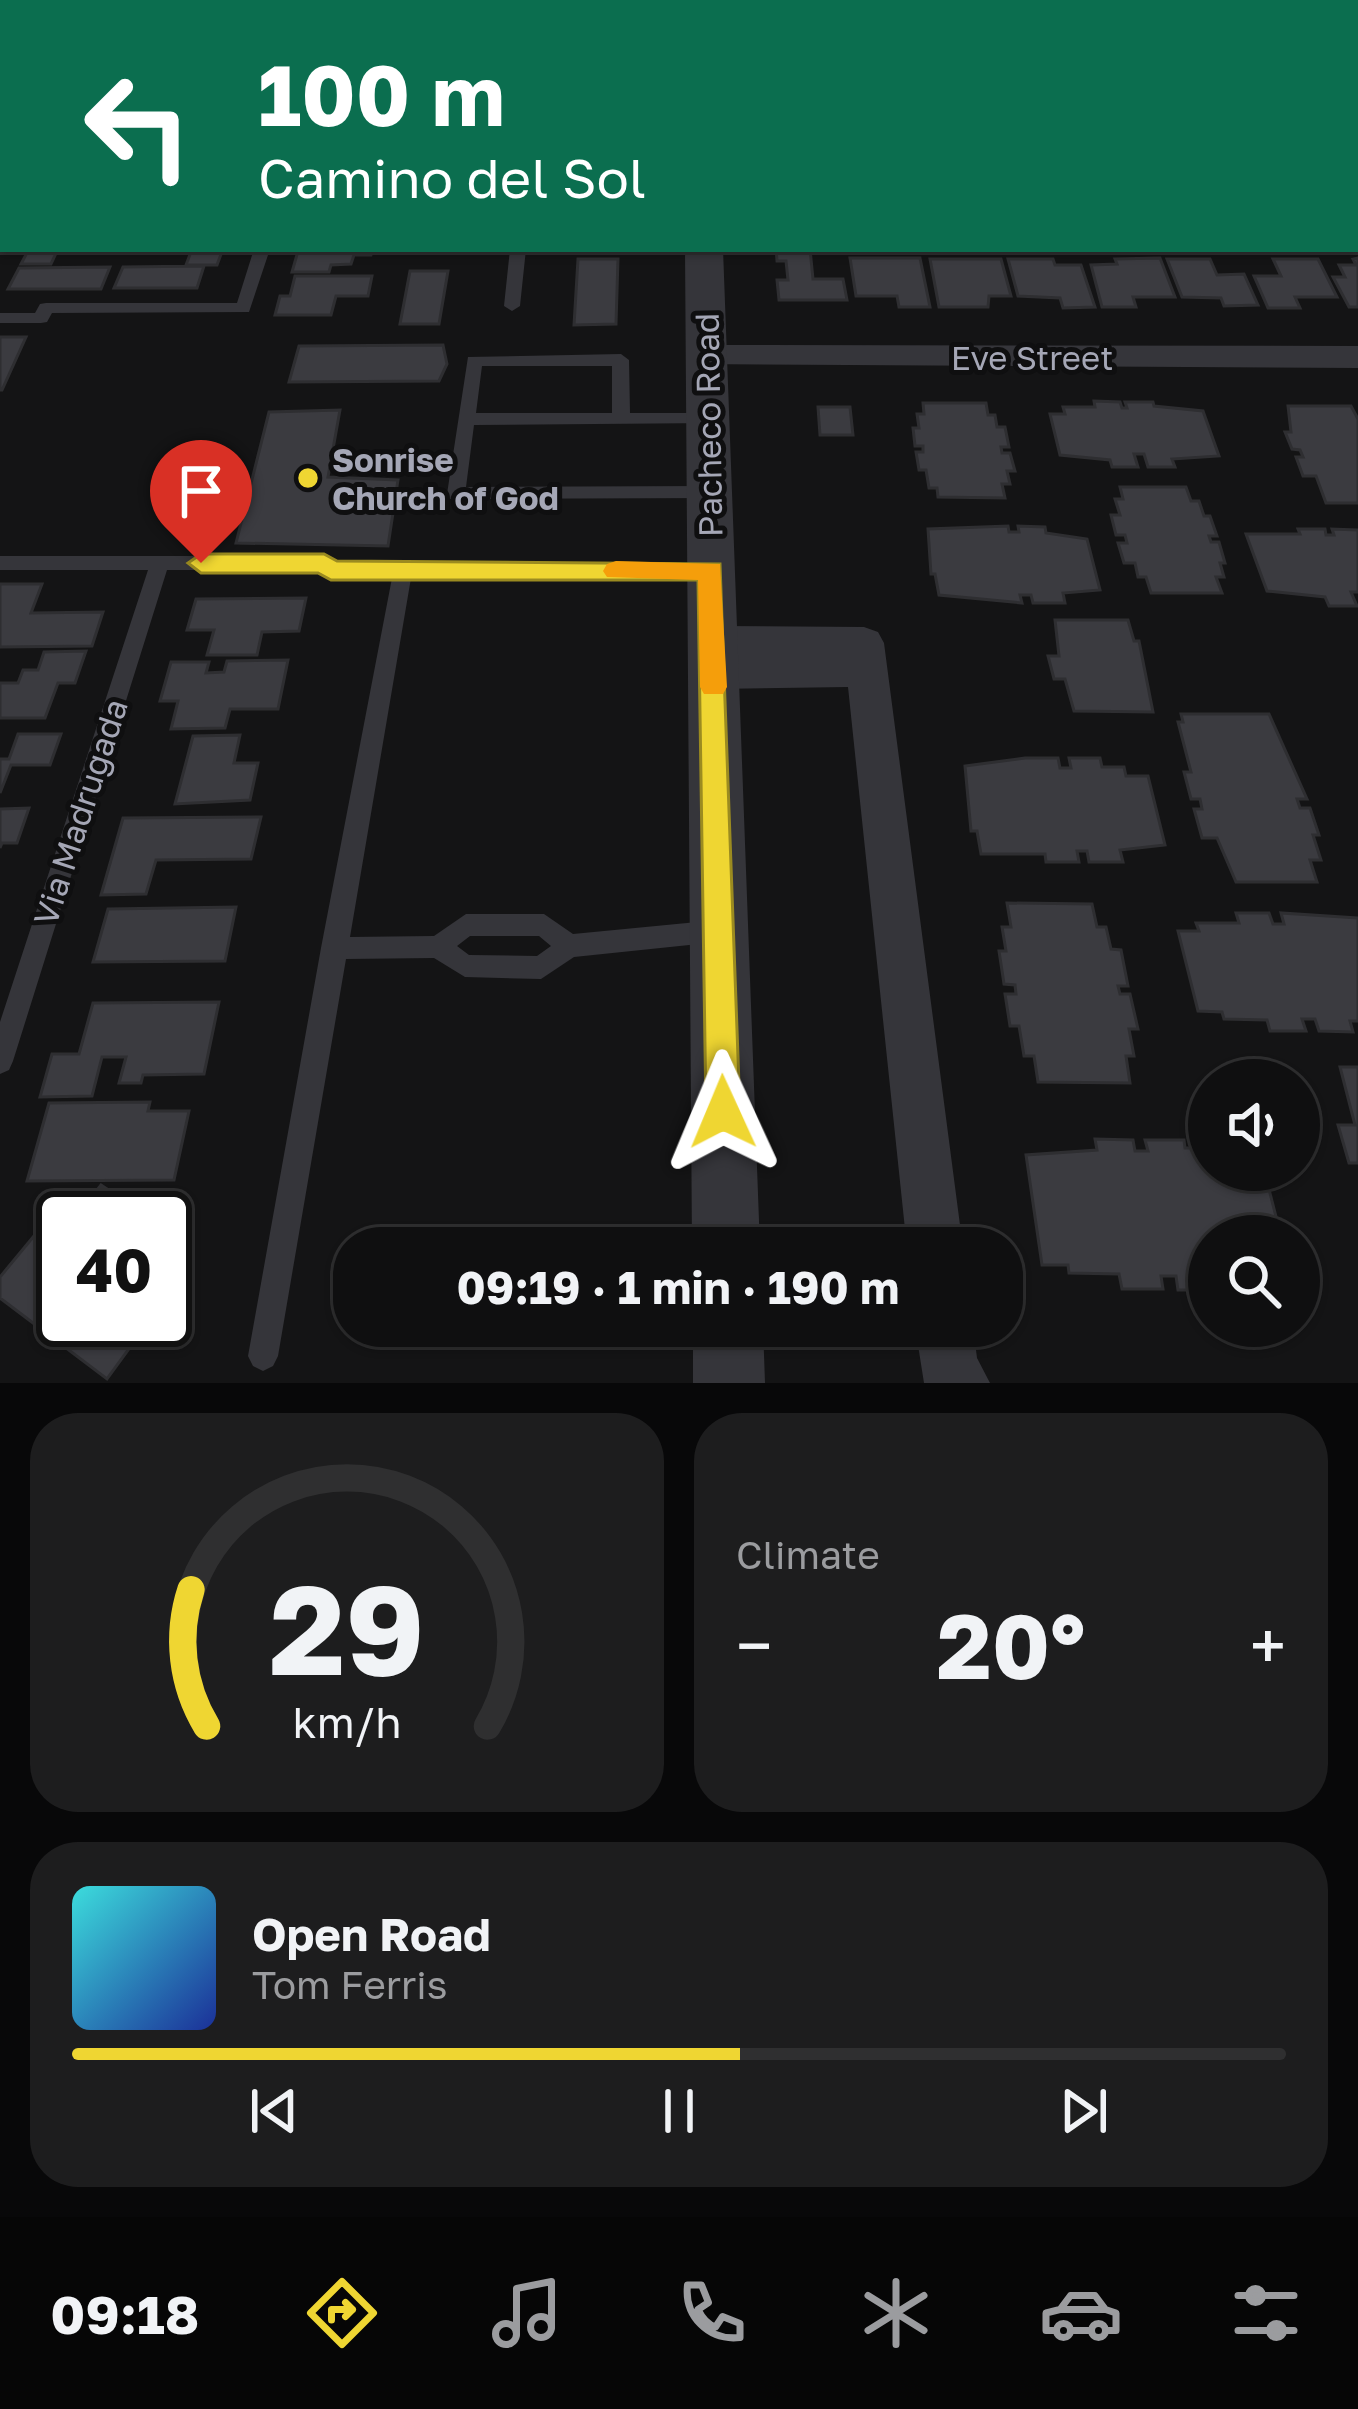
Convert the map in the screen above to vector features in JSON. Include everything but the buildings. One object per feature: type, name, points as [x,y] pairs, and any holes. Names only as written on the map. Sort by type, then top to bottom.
[{"type":"street","name":"Pacheco Road","points":[[704,252],[726,1227]]},
{"type":"street","name":"Eve Street","points":[[706,356],[1358,357]]},
{"type":"street","points":[[713,657],[867,670],[933,1227]]},
{"type":"street","points":[[728,1347],[729,1383]]},
{"type":"street","points":[[947,1347],[950,1374],[961,1383]]},
{"type":"lane","points":[[0,318],[41,318],[46,308],[243,308],[261,252]]},
{"type":"lane","points":[[512,306],[518,252]]},
{"type":"lane","points":[[614,419],[621,360],[474,361],[456,494],[710,493]]},
{"type":"lane","points":[[467,419],[707,418]]},
{"type":"lane","points":[[0,563],[324,563],[331,570],[711,571]]},
{"type":"lane","name":"Via Madrugada","points":[[0,1061],[160,563]]},
{"type":"lane","points":[[263,1355],[403,570]]},
{"type":"lane","points":[[438,947],[466,926],[544,925],[569,946]]},
{"type":"lane","points":[[333,948],[438,947],[465,966],[541,968],[569,946],[719,931]]},
{"type":"slow traffic","points":[[616,571],[711,571],[713,687]]},
{"type":"place","name":"Sonrise Church of God","points":[[308,478]]},
{"type":"route","points":[[201,563],[324,563],[331,570],[711,571],[723,1112]]}]
